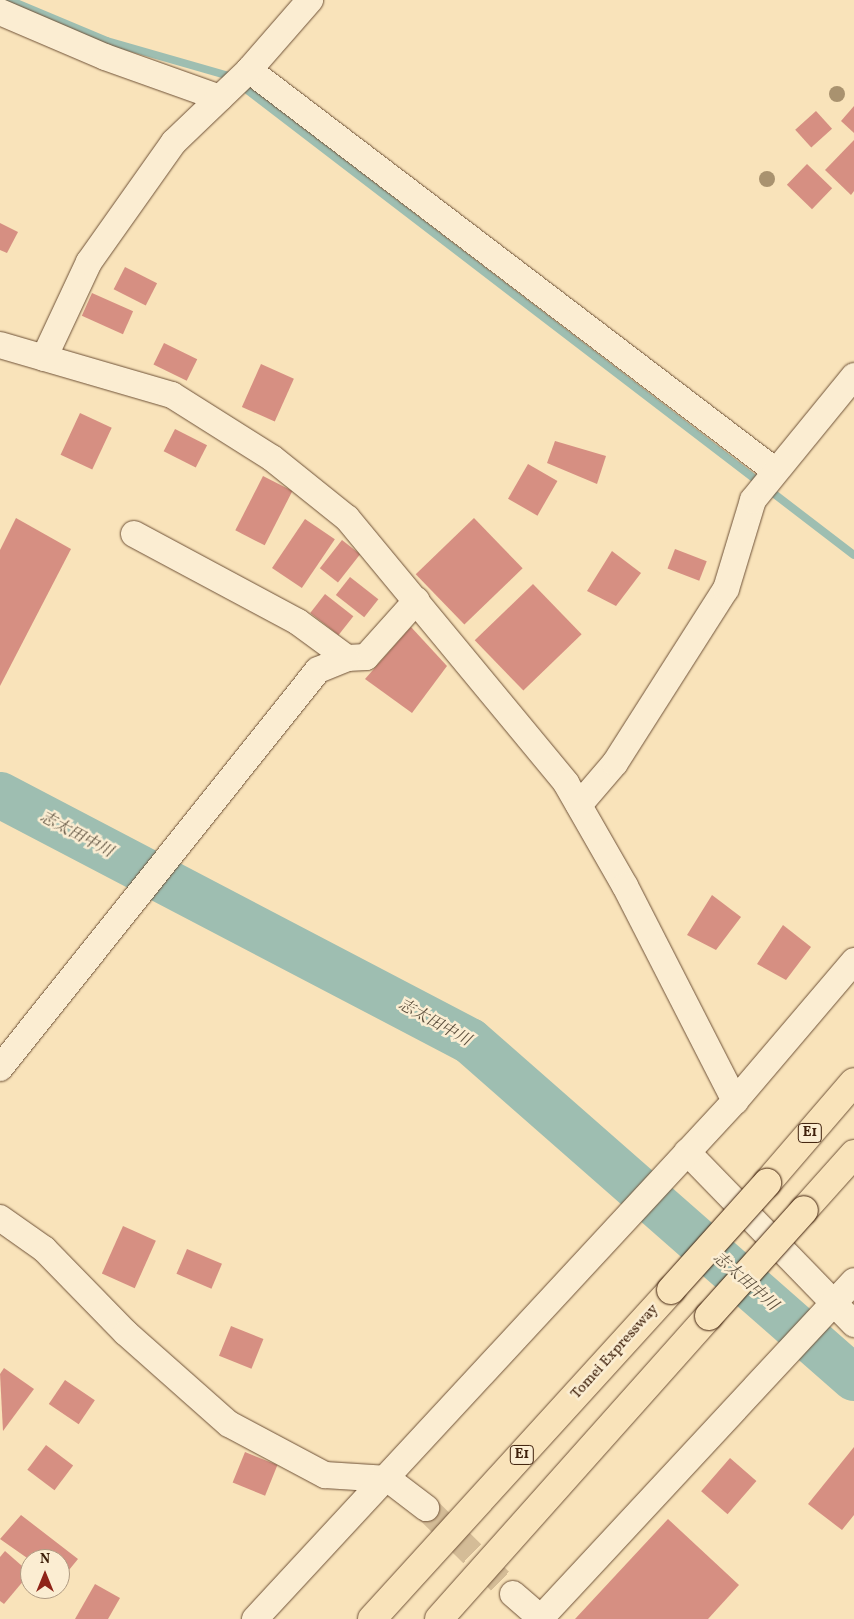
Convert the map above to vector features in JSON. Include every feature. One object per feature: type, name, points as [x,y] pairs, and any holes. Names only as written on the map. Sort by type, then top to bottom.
[{"type":"highway","name":"Tomei Expressway","points":[[372,1619],[671,1290],[854,1082]]},
{"type":"highway","points":[[439,1619],[854,1154]]},
{"type":"street","points":[[44,358],[89,262],[174,142],[249,70],[310,0]]},
{"type":"street","points":[[0,12],[105,57],[220,98]]},
{"type":"street","points":[[249,70],[774,470]]},
{"type":"street","points":[[0,345],[172,395],[272,458],[347,518],[417,600],[566,783],[735,1101]]},
{"type":"street","points":[[579,805],[614,763],[726,589],[753,500],[774,470],[854,376]]},
{"type":"street","points":[[134,534],[298,622],[347,658]]},
{"type":"street","points":[[0,1068],[318,670],[347,658],[366,657],[417,600]]},
{"type":"street","points":[[256,1619],[388,1479],[735,1101],[854,961]]},
{"type":"street","points":[[687,1152],[854,1324]]},
{"type":"street","points":[[0,1218],[44,1249],[126,1333],[229,1424],[325,1475],[388,1479],[426,1508]]},
{"type":"street","points":[[513,1594],[541,1619],[854,1281]]},
{"type":"building","points":[[854,106],[854,133],[841,121]]},
{"type":"building","points":[[816,111],[832,129],[811,148],[795,130]]},
{"type":"building","points":[[854,140],[854,191],[851,195],[825,170]]},
{"type":"building","points":[[807,164],[832,188],[812,209],[787,185]]},
{"type":"building","points":[[0,223],[18,232],[7,253],[0,250]]},
{"type":"building","points":[[125,267],[157,283],[146,306],[114,289]]},
{"type":"building","points":[[92,293],[133,311],[123,334],[82,316]]},
{"type":"building","points":[[164,343],[197,359],[187,381],[153,365]]},
{"type":"building","points":[[261,364],[294,379],[275,422],[242,407]]},
{"type":"building","points":[[80,413],[112,428],[92,469],[61,455]]},
{"type":"building","points":[[175,429],[207,445],[196,468],[164,451]]},
{"type":"building","points":[[555,441],[606,456],[597,484],[547,463]]},
{"type":"building","points":[[528,464],[557,481],[537,516],[508,499]]},
{"type":"building","points":[[263,476],[292,491],[265,545],[235,530]]},
{"type":"building","points":[[16,518],[71,549],[0,686],[0,550]]},
{"type":"building","points":[[474,518],[523,568],[464,625],[416,574]]},
{"type":"building","points":[[305,519],[335,539],[302,588],[272,568]]},
{"type":"building","points":[[342,540],[360,554],[338,583],[320,568]]},
{"type":"building","points":[[675,549],[707,561],[699,581],[667,569]]},
{"type":"building","points":[[612,551],[641,573],[616,606],[587,591]]},
{"type":"building","points":[[350,577],[378,599],[364,617],[336,595]]},
{"type":"building","points":[[533,584],[582,634],[523,691],[475,640]]},
{"type":"building","points":[[325,594],[353,616],[339,635],[310,613]]},
{"type":"building","points":[[411,627],[447,666],[412,713],[365,679]]},
{"type":"building","points":[[712,895],[741,917],[716,950],[687,935]]},
{"type":"building","points":[[783,925],[811,947],[786,980],[757,964]]},
{"type":"building","points":[[123,1226],[156,1241],[135,1288],[102,1274]]},
{"type":"building","points":[[187,1249],[222,1264],[211,1289],[176,1274]]},
{"type":"building","points":[[231,1326],[263,1339],[251,1369],[219,1356]]},
{"type":"building","points":[[4,1368],[34,1389],[3,1431],[0,1374]]},
{"type":"building","points":[[65,1380],[95,1400],[79,1424],[49,1404]]},
{"type":"building","points":[[46,1445],[73,1465],[54,1490],[27,1470]]},
{"type":"building","points":[[854,1447],[854,1515],[842,1530],[808,1504]]},
{"type":"building","points":[[245,1452],[277,1465],[265,1496],[233,1483]]},
{"type":"building","points":[[730,1458],[756,1481],[728,1514],[701,1491]]},
{"type":"building","points":[[21,1515],[65,1549],[20,1549],[20,1553],[0,1539]]},
{"type":"building","points":[[668,1519],[739,1585],[708,1619],[575,1619]]},
{"type":"building","points":[[5,1551],[20,1564],[20,1585],[4,1604],[0,1601],[0,1557]]},
{"type":"building","points":[[70,1553],[78,1559],[70,1569]]},
{"type":"building","points":[[95,1584],[120,1598],[108,1619],[75,1619]]},
{"type":"waterway","points":[[9,0],[107,41],[229,76],[854,555]]},
{"type":"waterway","name":"志太田中川","points":[[0,795],[470,1041],[854,1378]]},
{"type":"tunnel","points":[[426,1508],[513,1594]]}]
